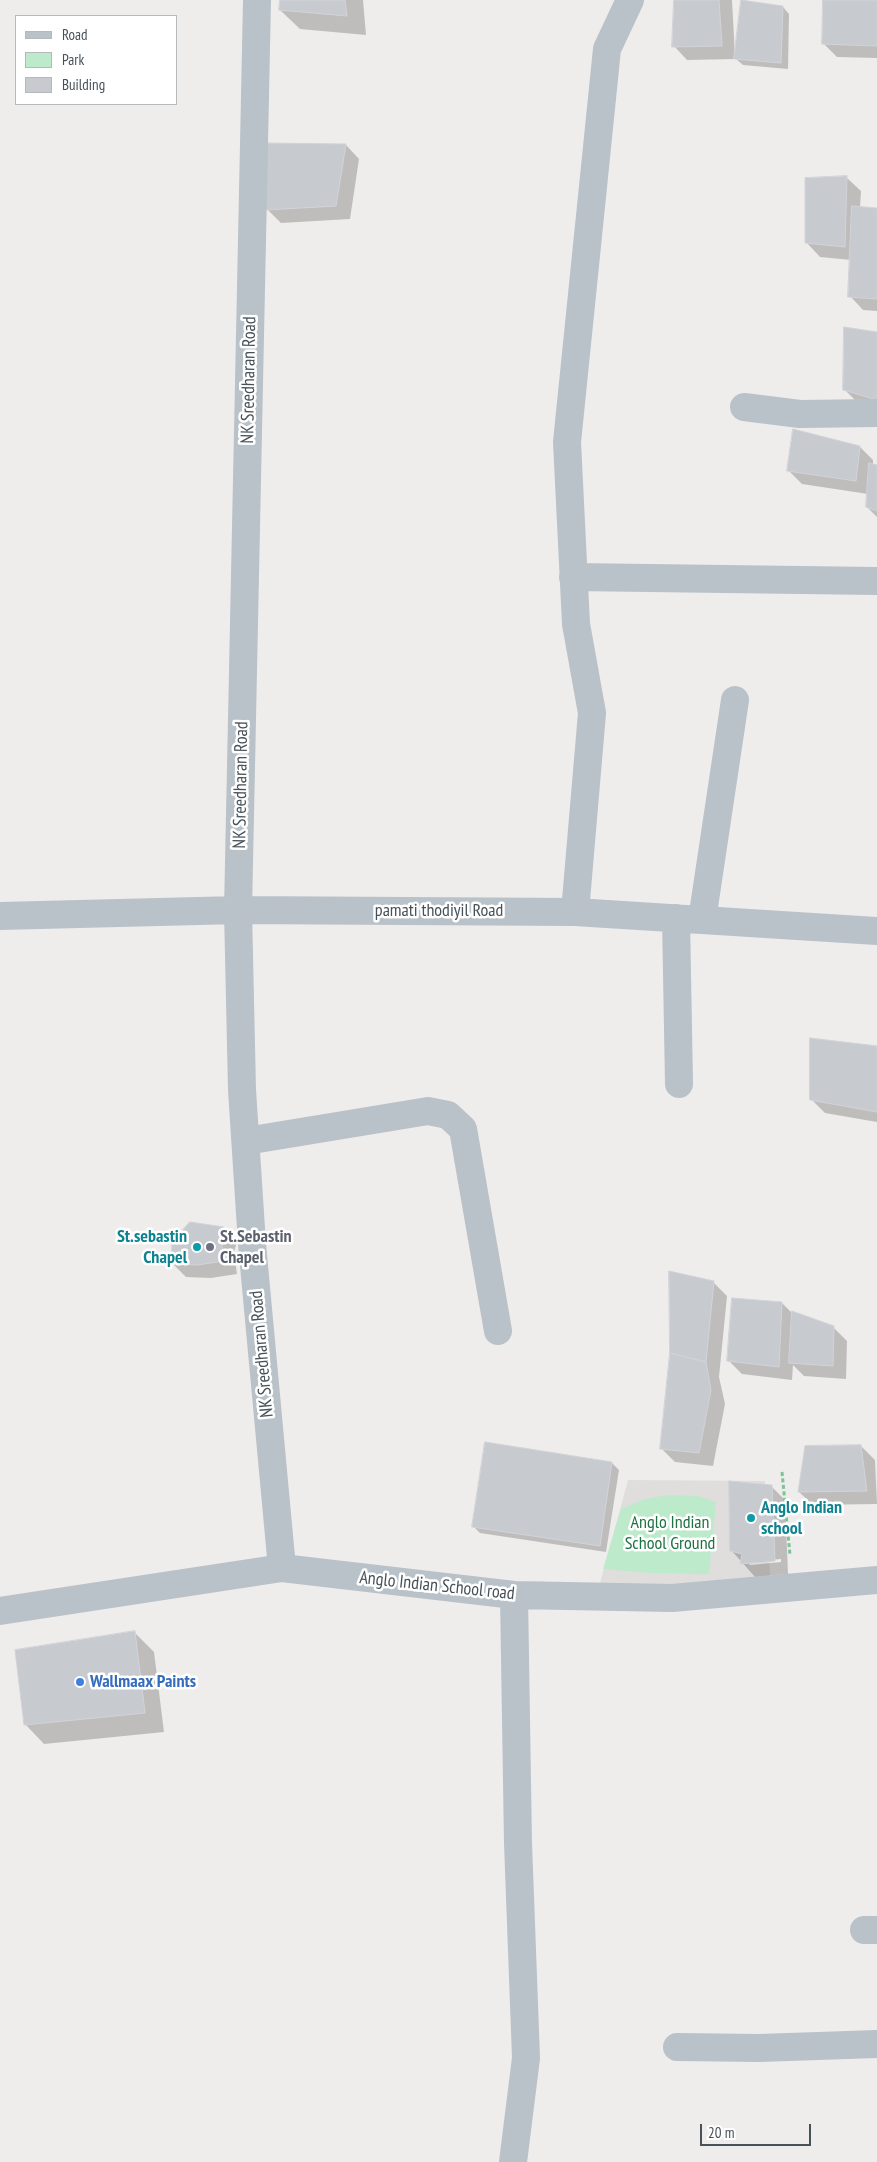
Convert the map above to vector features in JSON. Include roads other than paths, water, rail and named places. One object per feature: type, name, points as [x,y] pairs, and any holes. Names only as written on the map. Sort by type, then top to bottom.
[{"type":"street","name":"NK Sreedharan Road","points":[[257,0],[238,910],[242,1090],[252,1244],[282,1568]]},
{"type":"street","points":[[575,912],[592,713],[576,624],[567,442],[607,49],[630,0]]},
{"type":"street","points":[[744,407],[800,414],[877,413]]},
{"type":"street","points":[[573,577],[877,581]]},
{"type":"street","points":[[678,1084],[689,919],[735,700]]},
{"type":"street","name":"pamati thodiyil Road","points":[[0,916],[238,910],[575,912],[877,931]]},
{"type":"street","points":[[246,1141],[428,1110],[448,1115],[463,1129],[498,1331]]},
{"type":"street","name":"Anglo Indian School road","points":[[0,1612],[282,1568],[514,1595],[672,1598],[877,1580]]},
{"type":"street","points":[[513,2162],[526,2058],[518,1843],[514,1595]]},
{"type":"street","points":[[677,2047],[759,2048],[877,2044]]},
{"type":"place","name":"St.sebastin Chapel","points":[[197,1247]]},
{"type":"place","name":"St.Sebastin Chapel","points":[[210,1247]]},
{"type":"place","name":"Anglo Indian school","points":[[751,1518]]},
{"type":"place","name":"Wallmaax Paints","points":[[80,1682]]},
{"type":"park label","name":"Anglo Indian School Ground","points":[[670,1534]]}]
